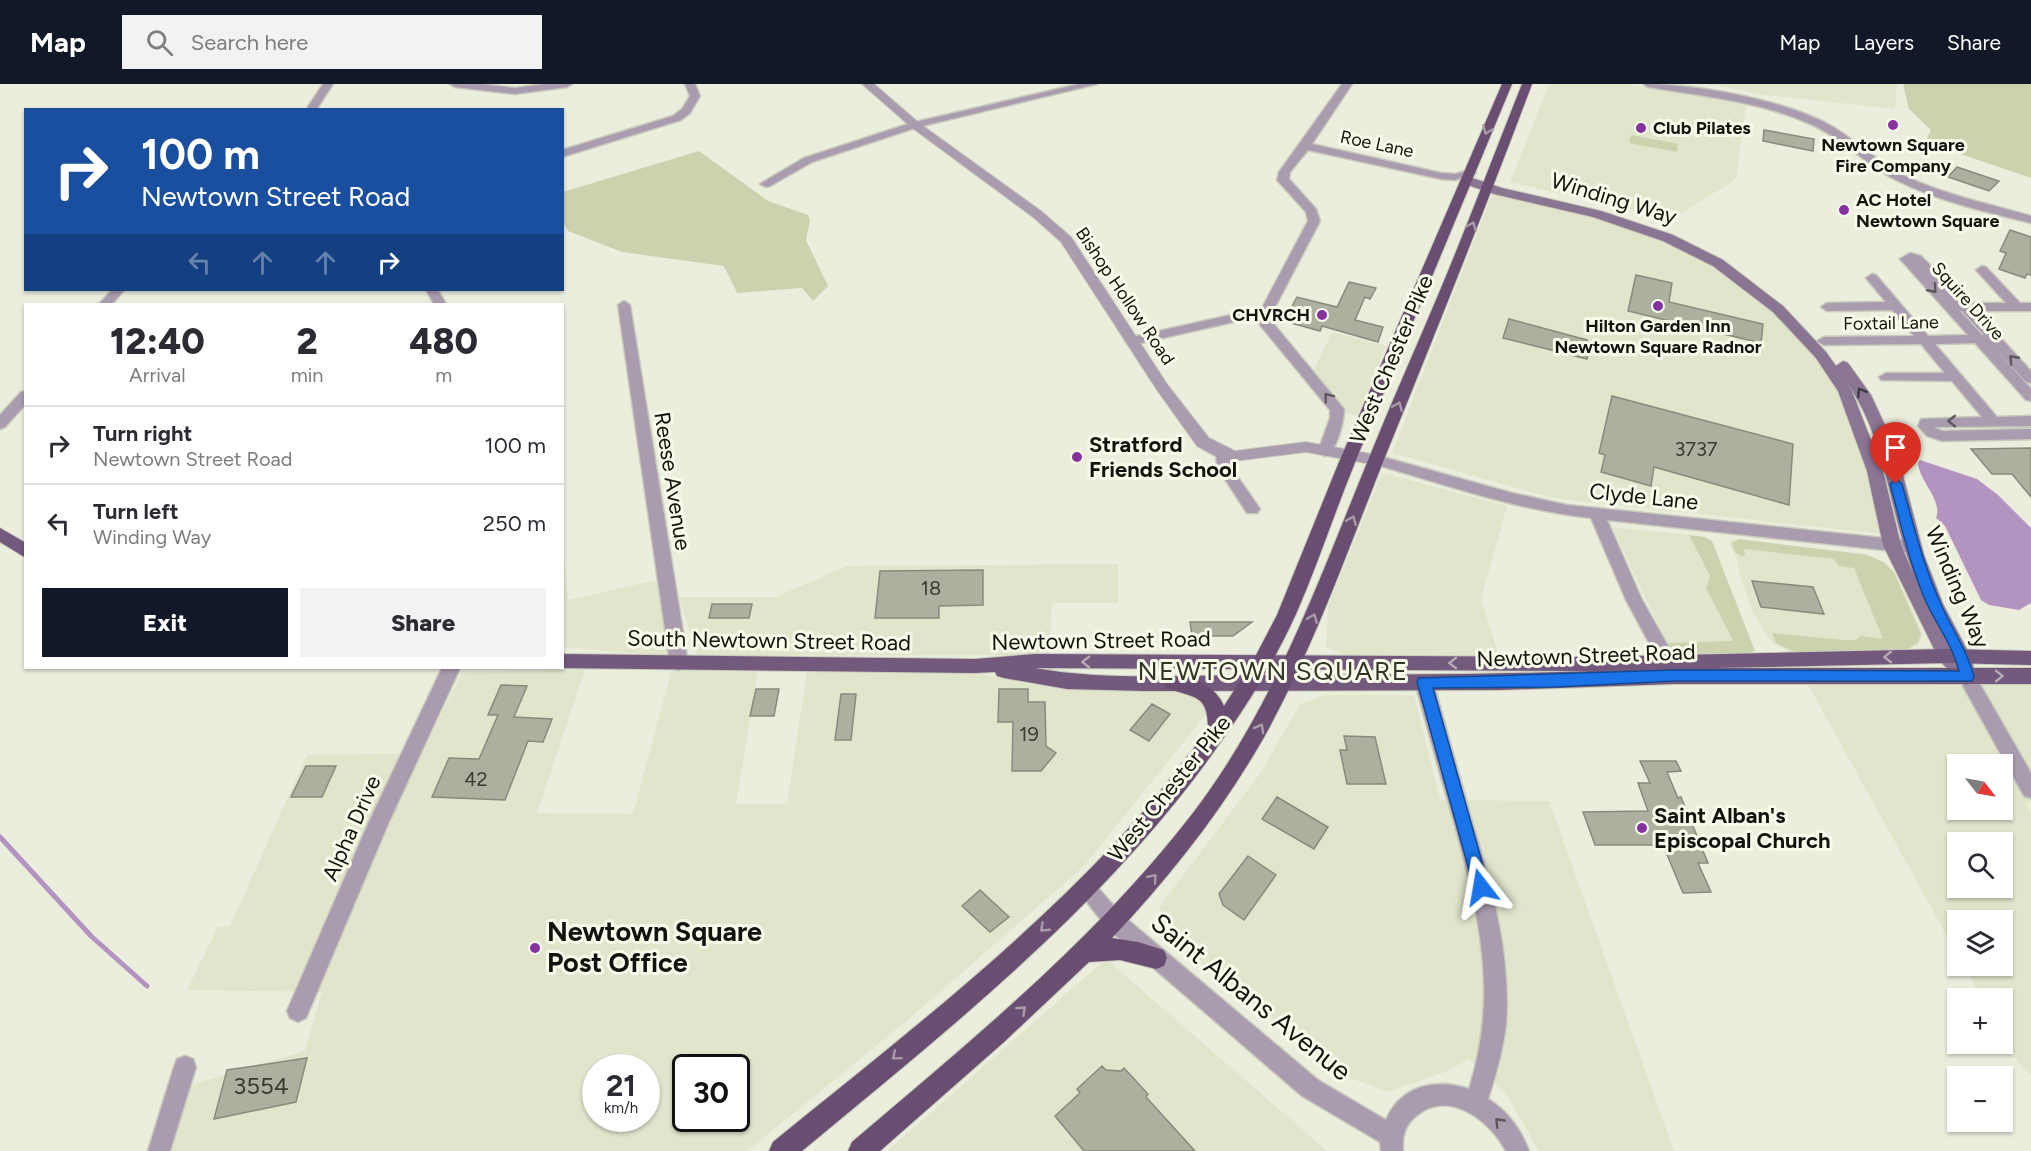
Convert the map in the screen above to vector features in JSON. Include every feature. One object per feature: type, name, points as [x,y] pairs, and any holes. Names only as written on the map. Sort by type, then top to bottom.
[{"type":"highway","name":"West Chester Pike","points":[[782,1151],[988,978],[1086,888],[1160,807],[1218,730],[1249,683],[1294,598],[1350,454],[1507,84]]},
{"type":"highway","name":"West Chester Pike","points":[[861,1151],[1002,1028],[1114,921],[1166,862],[1204,814],[1252,741],[1293,663],[1434,322],[1527,84]]},
{"type":"highway","points":[[1173,683],[1200,690],[1211,698],[1218,712],[1218,730]]},
{"type":"highway","points":[[1083,952],[1109,948],[1125,949],[1156,958]]},
{"type":"main road","name":"Winding Way","points":[[1490,181],[1495,179],[1509,187],[1618,213],[1693,242],[1745,271],[1789,304],[1824,341],[1863,395],[1888,450],[1912,547],[1954,657]]},
{"type":"main road","name":"Winding Way","points":[[1466,181],[1490,181],[1606,216],[1668,238],[1718,263],[1778,309],[1821,355],[1845,391],[1875,471],[1892,545],[1922,611],[1967,677]]},
{"type":"main road","points":[[0,534],[24,551]]},
{"type":"main road","name":"Newtown Street Road","points":[[975,666],[1035,661],[1668,662],[1954,657],[2031,658]]},
{"type":"main road","name":"South Newtown Street Road","points":[[564,661],[975,666]]},
{"type":"main road","name":"Newtown Street Road","points":[[975,666],[1067,681],[1173,683],[1554,681],[1674,676],[2031,676]]},
{"type":"street","points":[[311,108],[328,84]]},
{"type":"street","points":[[455,84],[515,91],[567,84]]},
{"type":"street","points":[[564,153],[677,118],[686,111],[694,96],[690,84]]},
{"type":"street","name":"Bishop Hollow Road","points":[[867,84],[915,125],[1038,214],[1058,232],[1072,249],[1189,426],[1203,442],[1223,453],[1246,456],[1306,447],[1376,460]]},
{"type":"street","points":[[766,183],[782,177],[808,160],[915,125],[1092,84]]},
{"type":"street","points":[[1325,451],[1337,418],[1337,409],[1265,322],[1267,312],[1314,221],[1312,211],[1283,180],[1285,172],[1347,84]]},
{"type":"street","points":[[1648,84],[1784,110],[1810,119],[1837,133],[1885,169],[1911,183],[2031,220]]},
{"type":"street","points":[[1682,84],[1754,97],[1817,116],[1846,132],[1895,169],[1936,191]]},
{"type":"street","name":"Roe Lane","points":[[1305,146],[1466,181]]},
{"type":"street","name":"Roe Lane","points":[[1441,176],[1453,182],[1466,181]]},
{"type":"street","name":"Squire Drive","points":[[2031,379],[1965,307],[1917,259],[1907,254],[1906,259],[2031,397]]},
{"type":"street","points":[[1982,270],[2016,307]]},
{"type":"street","points":[[1872,279],[1993,421]]},
{"type":"street","points":[[106,303],[117,291]]},
{"type":"street","name":"Reese Avenue","points":[[624,305],[679,663]]},
{"type":"street","points":[[1827,307],[1896,306]]},
{"type":"street","points":[[1949,307],[2031,306]]},
{"type":"street","points":[[1132,341],[1267,312]]},
{"type":"street","name":"Foxtail Lane","points":[[1824,341],[1995,339]]},
{"type":"street","points":[[1886,377],[1956,377]]},
{"type":"street","points":[[0,424],[24,397]]},
{"type":"street","points":[[2031,421],[1941,421],[1926,422],[1925,426],[1932,433],[1942,436],[2031,434]]},
{"type":"street","points":[[1223,453],[1224,467],[1252,509]]},
{"type":"street","name":"Clyde Lane","points":[[1376,460],[1512,498],[1597,514],[1912,547]]},
{"type":"street","points":[[1597,514],[1634,600],[1668,662]]},
{"type":"street","name":"Alpha Drive","points":[[298,1011],[378,824],[451,669]]},
{"type":"street","name":"Winding Way","points":[[1967,677],[2031,790]]},
{"type":"street","points":[[1424,682],[1477,871],[1491,933],[1495,995],[1493,1028],[1490,1054],[1476,1103]]},
{"type":"street","name":"Saint Albans Avenue","points":[[1086,888],[1114,921],[1310,1088],[1392,1143]]},
{"type":"street","points":[[159,1151],[185,1067]]},
{"type":"street","points":[[1392,1143],[1397,1121],[1406,1108],[1424,1097],[1445,1094],[1476,1103],[1511,1134],[1518,1151]]},
{"type":"shaded area","points":[[1549,84],[1628,84],[1746,105],[1736,178],[1667,222],[1660,222],[1628,209],[1510,182]]},
{"type":"shaded area","points":[[1708,84],[1897,84],[1895,109],[1766,95]]},
{"type":"shaded area","points":[[1903,84],[2031,84],[2031,178],[1925,142],[1931,130],[1909,109]]},
{"type":"shaded area","points":[[1631,135],[1678,144],[1677,152],[1629,143]]},
{"type":"shaded area","points":[[699,151],[768,201],[808,215],[810,221],[806,240],[828,286],[813,301],[802,288],[737,293],[724,266],[622,252],[568,231],[564,223],[564,192]]},
{"type":"shaded area","points":[[1497,195],[1578,213],[1631,228],[1675,246],[1723,273],[1769,306],[1808,346],[1836,387],[1855,429],[1883,534],[1553,498],[1392,453],[1491,197]]},
{"type":"shaded area","points":[[1332,332],[1386,346],[1357,416],[1344,412],[1314,370]]},
{"type":"shaded area","points":[[1920,460],[1977,479],[1998,495],[2031,528],[2031,603],[2019,610],[1989,605],[1981,600],[1945,526],[1936,518],[1936,504],[1919,470]]},
{"type":"shaded area","points":[[1382,473],[1507,506],[1481,599],[1499,657],[1350,657],[1326,647],[1328,606]]},
{"type":"shaded area","points":[[1612,527],[1689,535],[1710,576],[1706,589],[1734,642],[1667,643]]},
{"type":"shaded area","points":[[1689,535],[1705,537],[1712,541],[1755,651],[1676,654],[1667,643],[1733,641],[1706,588],[1710,576]]},
{"type":"shaded area","points":[[1737,539],[1867,554],[1884,562],[1894,572],[1922,631],[1919,644],[1908,650],[1797,654],[1773,644],[1754,615],[1741,579],[1736,556],[1730,546],[1730,541]]},
{"type":"shaded area","points":[[1739,539],[1867,555],[1883,562],[1894,572],[1921,634],[1918,642],[1908,649],[1797,653],[1776,643],[1772,633],[1843,640],[1856,640],[1861,636],[1883,639],[1854,568],[1839,566],[1834,559],[1744,549],[1745,556],[1742,556],[1736,553],[1732,543]]},
{"type":"shaded area","points":[[564,555],[568,600],[662,579],[674,657],[564,647]]},
{"type":"shaded area","points":[[1118,564],[1118,603],[1052,603],[1049,655],[697,656],[679,597],[776,597],[847,566]]},
{"type":"shaded area","points":[[585,669],[537,813],[633,814],[672,669],[758,672],[736,804],[787,804],[807,671],[975,673],[1057,689],[1176,690],[1192,694],[1203,702],[1207,713],[1083,867],[910,1018],[747,1151],[150,1151],[163,1093],[305,1051],[322,992],[187,990],[218,927],[230,926],[307,755],[422,753],[462,673]]},
{"type":"shaded area","points":[[1806,681],[1951,686],[2031,684],[2031,802],[2026,803],[2031,811],[2031,1075],[2018,1063],[2013,1054],[2013,988],[1976,988],[1969,976],[2013,976],[2013,910],[1947,910],[1947,936]]},
{"type":"shaded area","points":[[1325,695],[1414,695],[1440,800],[1549,801],[1674,1151],[1539,1151],[1506,1094],[1469,1059],[1445,1072],[1388,1092],[1345,1076],[1163,933],[1160,906],[1262,771],[1300,704]]},
{"type":"shaded area","points":[[1106,959],[1327,1151],[887,1151]]},
{"type":"building","points":[[1764,130],[1814,139],[1813,151],[1763,141]]},
{"type":"building","points":[[1957,167],[1999,181],[1989,191],[1948,177]]},
{"type":"building","points":[[2010,230],[2031,237],[2031,275],[2027,274],[2025,278],[1999,269],[2006,253],[2000,251]]},
{"type":"building","name":"Hilton Garden Inn Newtown Square Radnor","points":[[1636,275],[1672,283],[1669,302],[1763,324],[1761,343],[1628,311]]},
{"type":"building","name":"CHVRCH","points":[[1349,282],[1376,288],[1370,299],[1365,297],[1355,320],[1383,327],[1378,342],[1322,326],[1320,331],[1284,321],[1297,297],[1337,307]]},
{"type":"building","points":[[1509,319],[1587,340],[1590,345],[1587,359],[1503,338]]},
{"type":"building","points":[[1612,396],[1793,444],[1789,505],[1654,467],[1651,486],[1601,472],[1605,455],[1599,453]]},
{"type":"building","points":[[2031,448],[2031,497],[2012,474],[1992,474],[1971,449]]},
{"type":"building","points":[[983,570],[983,605],[939,606],[939,618],[875,618],[880,571]]},
{"type":"building","points":[[1752,581],[1813,587],[1824,614],[1761,607]]},
{"type":"building","points":[[712,604],[752,604],[749,618],[709,618]]},
{"type":"building","points":[[1190,622],[1252,622],[1233,636],[1192,636]]},
{"type":"building","points":[[501,685],[527,686],[514,717],[552,719],[543,742],[528,741],[505,800],[432,797],[449,758],[479,759],[498,715],[488,715]]},
{"type":"building","points":[[756,689],[779,689],[774,716],[750,716]]},
{"type":"building","points":[[999,689],[1028,689],[1028,702],[1045,702],[1046,746],[1056,753],[1041,771],[1012,771],[1013,722],[998,722]]},
{"type":"building","points":[[841,694],[856,694],[851,740],[835,740]]},
{"type":"building","points":[[1152,704],[1170,714],[1149,741],[1130,730]]},
{"type":"building","points":[[1344,736],[1375,737],[1386,784],[1347,784],[1340,750],[1347,750]]},
{"type":"building","name":"Saint Alban's Episcopal Church","points":[[1640,761],[1676,761],[1681,771],[1667,772],[1678,798],[1681,797],[1708,863],[1698,863],[1711,892],[1683,893],[1663,845],[1595,845],[1583,812],[1648,811],[1638,783],[1650,783]]},
{"type":"building","points":[[306,766],[336,766],[322,797],[291,797]]},
{"type":"building","points":[[1277,797],[1328,827],[1314,849],[1262,819]]},
{"type":"building","points":[[1248,856],[1276,875],[1244,920],[1223,905],[1219,894]]},
{"type":"building","points":[[980,890],[1009,917],[990,932],[962,906]]},
{"type":"building","points":[[307,1058],[296,1102],[214,1119],[227,1070]]},
{"type":"building","points":[[1102,1066],[1106,1070],[1121,1071],[1124,1068],[1148,1094],[1146,1097],[1195,1151],[1084,1151],[1055,1116],[1080,1093],[1077,1089]]},
{"type":"waterway","points":[[0,837],[91,936],[147,986]]},
{"type":"place","name":"Newtown Square Fire Company","points":[[1893,125]]},
{"type":"place","name":"Club Pilates","points":[[1641,128]]},
{"type":"place","name":"AC Hotel Newtown Square","points":[[1844,210]]},
{"type":"place","name":"Hilton Garden Inn Newtown Square Radnor","points":[[1658,306]]},
{"type":"place","name":"CHVRCH","points":[[1322,315]]},
{"type":"place","name":"Stratford Friends School","points":[[1077,457]]},
{"type":"place","name":"Saint Alban's Episcopal Church","points":[[1642,828]]},
{"type":"place","name":"Newtown Square Post Office","points":[[535,948]]},
{"type":"district","name":"NEWTOWN SQUARE","points":[[1273,671]]},
{"type":"route","points":[[1481,887],[1424,682],[1554,681],[1674,676],[1967,677],[1962,657],[1934,604],[1920,570],[1896,484]]}]
